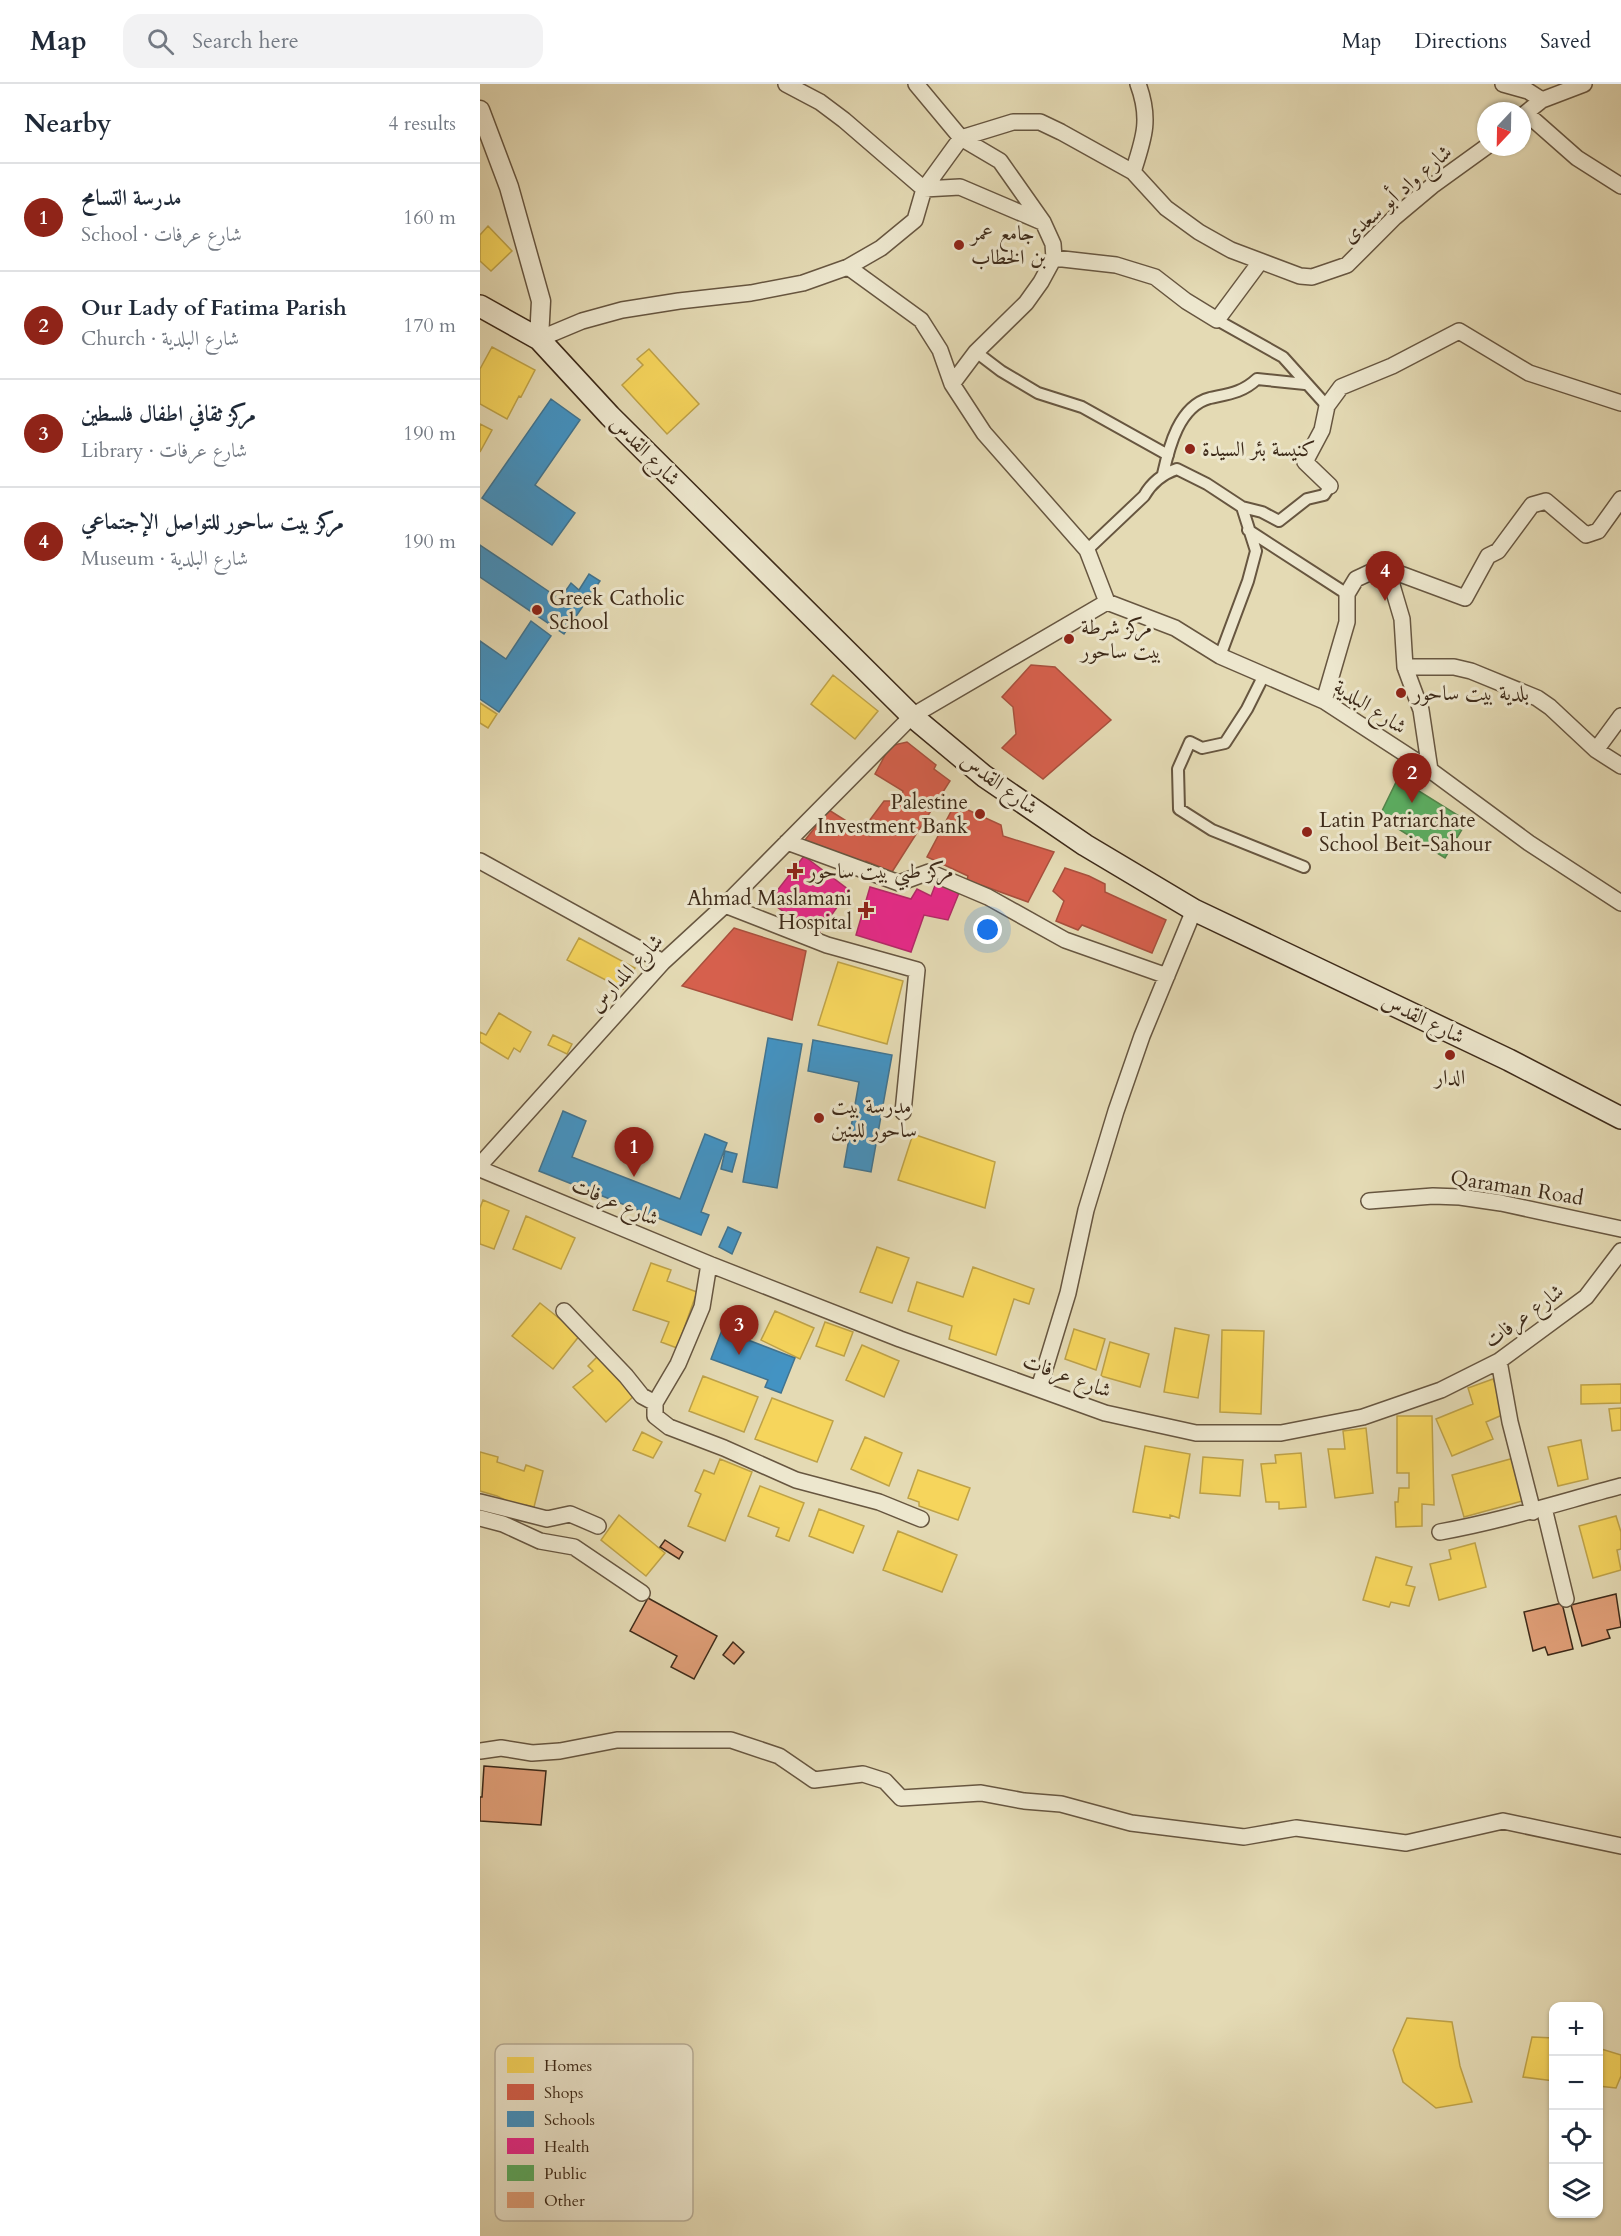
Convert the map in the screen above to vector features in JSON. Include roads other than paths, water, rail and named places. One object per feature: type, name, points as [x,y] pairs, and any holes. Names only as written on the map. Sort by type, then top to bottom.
[{"type":"main road","name":"شارع القدس","points":[[480,306],[538,339],[610,416],[912,716],[984,776],[1085,845],[1194,910],[1509,1060],[1621,1118]]},
{"type":"street","points":[[786,84],[820,102],[844,120],[924,189],[960,187],[1043,222]]},
{"type":"street","points":[[916,84],[961,138],[1000,161],[1043,222],[1053,244],[1054,258],[1026,303],[976,352],[952,384]]},
{"type":"street","points":[[1133,172],[1146,124],[1146,104],[1138,84]]},
{"type":"street","points":[[1503,84],[1528,92],[1542,100]]},
{"type":"street","points":[[1531,109],[1542,100],[1584,84]]},
{"type":"street","points":[[480,110],[509,188],[542,301],[538,339],[582,321],[622,310],[761,291],[803,283],[848,267],[881,248],[915,220],[924,189],[961,138]]},
{"type":"street","points":[[1531,121],[1577,158],[1621,186]]},
{"type":"street","name":"شارع واد أبو سعدى","points":[[961,138],[1013,122],[1040,122],[1133,172],[1167,208],[1199,232],[1231,250],[1260,262],[1300,276],[1312,277],[1347,265],[1404,209],[1477,154]]},
{"type":"street","points":[[1054,258],[1116,265],[1155,278],[1186,301],[1283,357],[1327,406]]},
{"type":"street","points":[[1217,320],[1260,262]]},
{"type":"street","points":[[848,267],[921,320],[940,350],[952,384],[984,433],[1087,550],[1107,602]]},
{"type":"street","points":[[1087,550],[1144,496],[1148,488],[1163,474],[1177,469],[1188,473],[1242,507],[1262,512],[1280,521],[1307,499],[1324,495],[1330,486],[1305,462],[1322,430],[1327,406],[1341,387],[1392,366],[1459,331],[1529,373],[1621,404]]},
{"type":"street","points":[[976,352],[1038,393],[1082,407],[1168,454]]},
{"type":"street","points":[[1163,474],[1168,454],[1187,411],[1197,403],[1248,388],[1257,379],[1305,384]]},
{"type":"street","points":[[1324,701],[1347,622],[1347,594],[1356,579],[1386,567],[1465,598],[1488,556],[1498,551],[1532,505],[1546,501],[1586,535],[1598,531],[1621,499]]},
{"type":"street","points":[[1220,656],[1231,632],[1256,551],[1242,507]]},
{"type":"street","points":[[1248,530],[1347,594]]},
{"type":"street","points":[[1386,567],[1402,619],[1405,667],[1421,710],[1430,770]]},
{"type":"street","name":"شارع المدارس","points":[[480,1167],[663,962],[725,905],[912,716],[1107,602]]},
{"type":"street","name":"شارع البلدية","points":[[1107,602],[1175,628],[1220,656],[1324,701],[1430,770],[1529,843],[1621,903]]},
{"type":"street","points":[[1405,667],[1454,667],[1471,671],[1537,698],[1550,707],[1596,750],[1621,766]]},
{"type":"street","points":[[1264,675],[1225,743],[1202,748],[1190,742],[1178,769],[1179,809],[1212,830],[1304,867]]},
{"type":"street","points":[[1596,750],[1621,716]]},
{"type":"street","points":[[787,842],[898,883],[929,872],[988,897],[1065,940],[1167,976]]},
{"type":"street","points":[[480,861],[663,962]]},
{"type":"street","points":[[725,905],[828,945],[918,970],[903,1112]]},
{"type":"street","points":[[1039,1388],[1068,1293],[1086,1210],[1113,1122],[1142,1036],[1194,910]]},
{"type":"street","name":"شارع عرفات","points":[[480,1167],[709,1264],[900,1339],[1106,1413],[1196,1433],[1281,1433],[1363,1417],[1441,1390],[1499,1361],[1586,1297],[1621,1251]]},
{"type":"street","name":"Qaraman Road","points":[[1369,1201],[1434,1196],[1460,1197],[1501,1203],[1621,1229]]},
{"type":"street","points":[[709,1264],[702,1307],[678,1364],[655,1404],[655,1416],[669,1427],[724,1448],[796,1480],[879,1502],[921,1519]]},
{"type":"street","points":[[564,1311],[642,1396],[655,1404]]},
{"type":"street","points":[[1499,1361],[1510,1422],[1566,1599]]},
{"type":"street","points":[[1440,1532],[1478,1526],[1621,1486]]},
{"type":"street","points":[[480,1503],[547,1519],[570,1514],[598,1526]]},
{"type":"street","points":[[480,1518],[503,1524],[540,1541],[574,1546],[642,1593]]},
{"type":"street","points":[[480,1751],[501,1748],[532,1753],[560,1751],[616,1740],[731,1740],[779,1756],[814,1780],[862,1774],[885,1781],[901,1798],[981,1793],[1024,1801],[1061,1804],[1131,1823],[1244,1838],[1296,1828],[1406,1844],[1503,1821],[1621,1846]]},
{"type":"place","name":"جامع عمر بن الخطاب","points":[[959,245]]},
{"type":"place","name":"كنيسة بئر السيدة","points":[[1190,449]]},
{"type":"place","name":"مركز بيت ساحور للتواصل الإجتماعي","points":[[1385,601]]},
{"type":"place","name":"Greek Catholic School","points":[[537,610]]},
{"type":"place","name":"مركز شرطة بيت ساحور","points":[[1069,639]]},
{"type":"place","name":"بلدية بيت ساحور","points":[[1401,693]]},
{"type":"place","name":"Our Lady of Fatima Parish","points":[[1412,803]]},
{"type":"place","name":"Palestine Investment Bank","points":[[980,814]]},
{"type":"place","name":"Latin Patriarchate School Beit-Sahour","points":[[1307,832]]},
{"type":"place","name":"مركز طبي بيت ساحور","points":[[795,871]]},
{"type":"place","name":"Ahmad Maslamani Hospital","points":[[866,910]]},
{"type":"place","name":"الدار","points":[[1450,1055]]},
{"type":"place","name":"مدرسة بيت ساحور للبنين","points":[[819,1118]]},
{"type":"place","name":"مدرسة التسامح","points":[[634,1177]]},
{"type":"place","name":"مركز ثقافي اطفال فلسطين","points":[[739,1355]]}]
